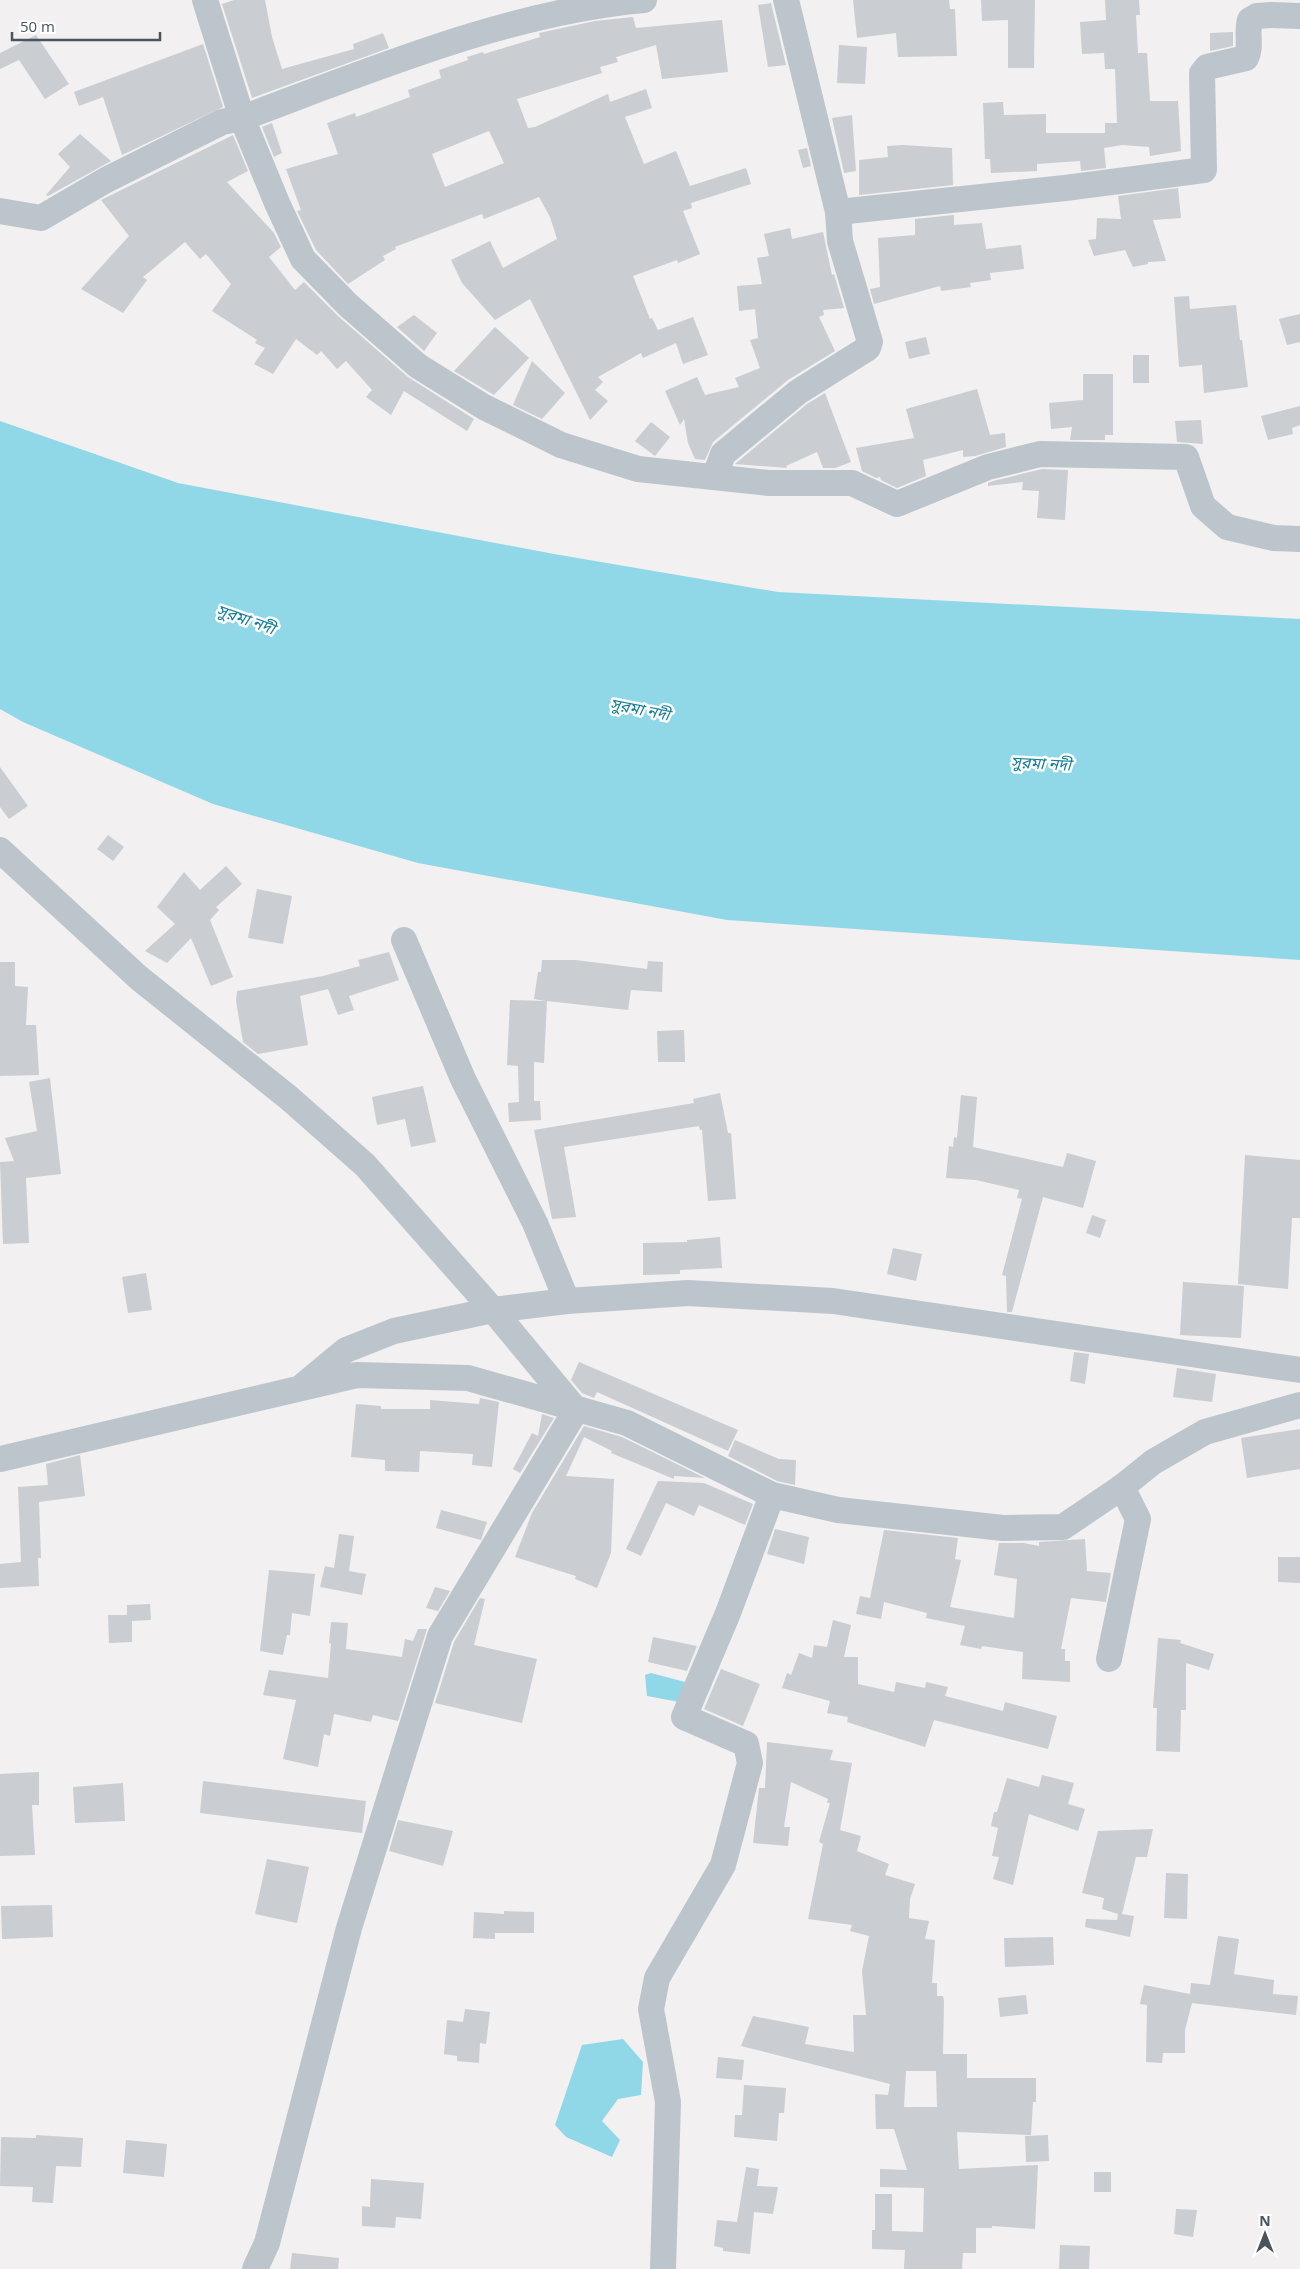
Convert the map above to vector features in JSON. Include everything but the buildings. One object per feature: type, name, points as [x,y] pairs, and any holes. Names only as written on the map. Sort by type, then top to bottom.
[{"type":"street","points":[[205,0],[242,118],[277,203],[303,259],[348,305],[418,366],[484,407],[561,445],[638,469],[769,483],[852,483],[897,504],[988,466],[1040,454],[1186,457],[1203,506],[1227,527],[1274,538],[1300,539]]},
{"type":"street","points":[[0,211],[41,218],[106,180],[222,122],[242,118],[408,57],[490,30],[611,3],[644,0]]},
{"type":"street","points":[[715,476],[723,454],[798,392],[868,348],[870,342],[840,241],[838,212],[786,0]]},
{"type":"street","points":[[838,212],[1065,188],[1204,170],[1202,73],[1208,67],[1246,58],[1249,52],[1248,26],[1250,20],[1257,16],[1300,16]]},
{"type":"street","points":[[0,850],[139,978],[289,1098],[366,1165],[493,1310],[576,1410]]},
{"type":"street","points":[[404,940],[463,1079],[535,1222],[567,1301]]},
{"type":"street","points":[[301,1387],[346,1350],[394,1331],[493,1310],[567,1301],[688,1292],[833,1301],[1300,1370]]},
{"type":"street","points":[[0,1458],[357,1375],[468,1378],[627,1423],[772,1495],[838,1510],[1002,1528],[1063,1527],[1122,1487],[1153,1462],[1205,1432],[1300,1405]]},
{"type":"street","points":[[255,2269],[267,2243],[349,1928],[440,1636],[576,1410]]},
{"type":"street","points":[[1109,1659],[1138,1519],[1122,1487]]},
{"type":"street","points":[[663,2269],[668,2102],[651,2009],[657,1978],[723,1865],[750,1763],[746,1744],[684,1717],[728,1613],[772,1495]]},
{"type":"water","name":"সুরমা নদী","points":[[0,421],[178,483],[554,554],[778,592],[1300,619],[1300,960],[727,920],[418,863],[213,804],[23,722],[0,709]]},
{"type":"water","points":[[651,1673],[685,1682],[679,1702],[647,1696],[645,1675]]},
{"type":"water","points":[[623,2039],[643,2062],[641,2095],[618,2099],[602,2121],[620,2140],[612,2157],[566,2137],[555,2125],[582,2045]]}]
